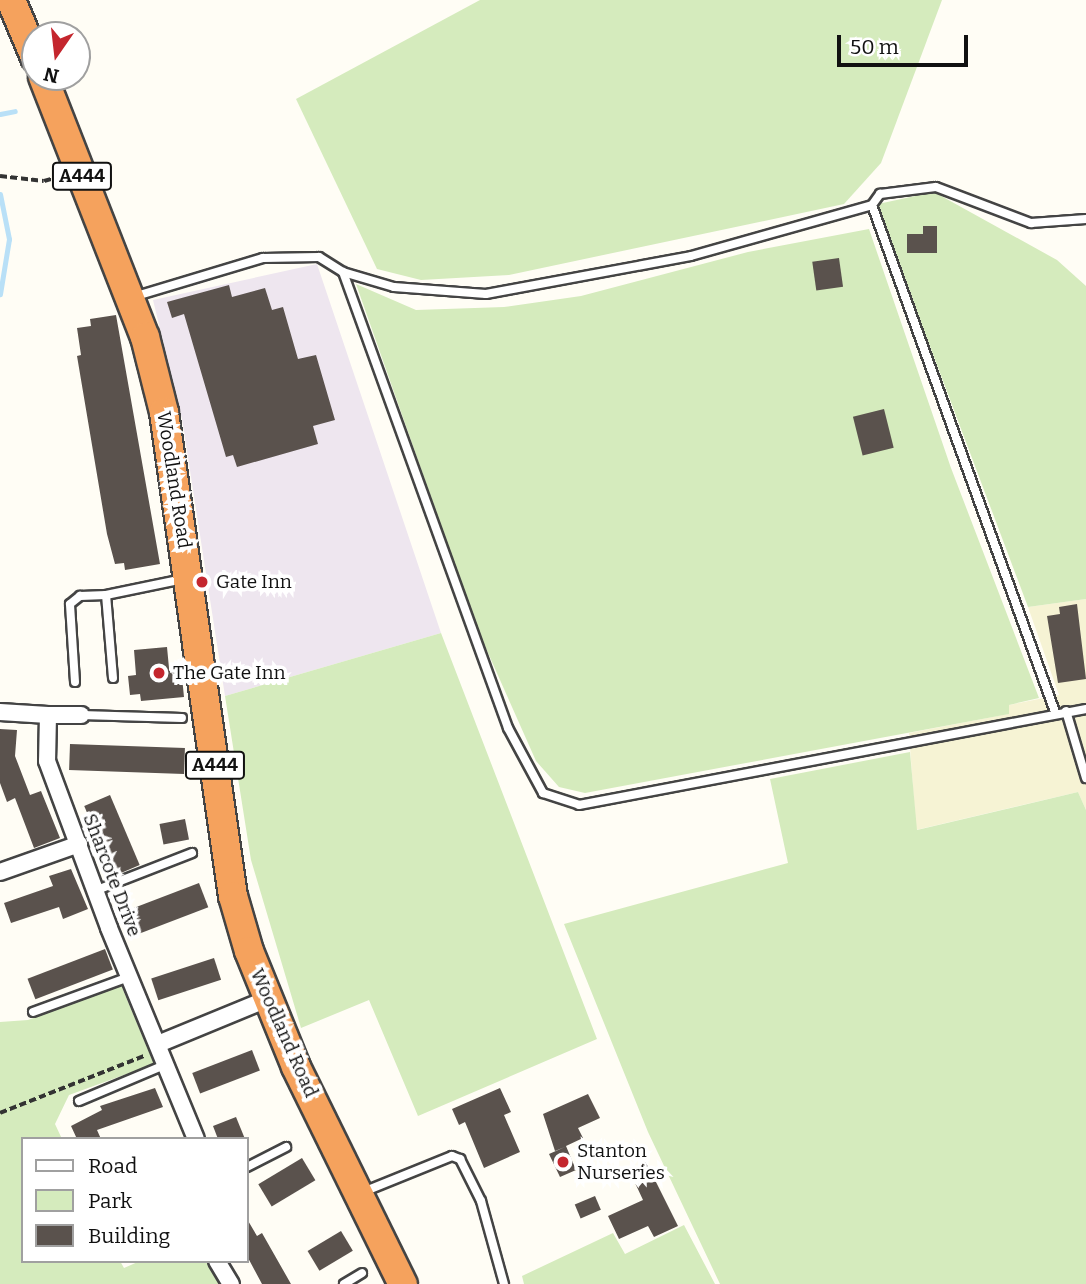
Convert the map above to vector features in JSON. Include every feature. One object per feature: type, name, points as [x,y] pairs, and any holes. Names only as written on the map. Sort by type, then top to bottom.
[{"type":"highway","points":[[11,0],[21,24]]},
{"type":"highway","name":"Woodland Road","points":[[49,91],[130,297],[164,411],[233,896],[265,1000],[403,1284]]},
{"type":"street","points":[[0,712],[81,715]]},
{"type":"street","name":"Sharcote Drive","points":[[48,715],[47,761],[195,1137]]},
{"type":"street","points":[[0,872],[79,845]]},
{"type":"street","points":[[163,1055],[265,1000]]},
{"type":"street","points":[[218,1263],[231,1284]]},
{"type":"lane","points":[[130,297],[262,258],[318,257],[343,272],[394,287],[486,294],[691,256],[872,205],[880,194],[936,187],[1031,223],[1086,219]]},
{"type":"lane","points":[[872,205],[1055,712]]},
{"type":"lane","points":[[343,272],[508,728],[543,793],[579,805],[1055,712],[1086,709]]},
{"type":"lane","points":[[75,682],[70,604],[80,596],[106,595],[189,578]]},
{"type":"lane","points":[[106,595],[113,678]]},
{"type":"lane","points":[[1066,711],[1086,778]]},
{"type":"lane","points":[[81,715],[182,718]]},
{"type":"lane","points":[[97,890],[192,853]]},
{"type":"lane","points":[[33,1012],[131,976]]},
{"type":"lane","points":[[79,1101],[163,1055]]},
{"type":"lane","points":[[248,1166],[286,1147]]},
{"type":"lane","points":[[360,1194],[452,1156],[460,1159],[481,1200],[504,1284]]},
{"type":"lane","points":[[344,1284],[362,1273]]},
{"type":"path","points":[[0,176],[44,181],[80,170]]},
{"type":"path","points":[[0,1112],[148,1054],[157,1061],[163,1055]]},
{"type":"shaded area","points":[[317,264],[441,633],[225,696],[182,419],[153,300]]},
{"type":"shaded area","points":[[1086,599],[1086,810],[1078,792],[916,830],[909,733],[1008,714],[1009,705],[1059,695],[1028,607]]},
{"type":"green space","points":[[480,0],[942,0],[881,163],[844,204],[509,275],[421,280],[377,269],[296,99]]},
{"type":"green space","points":[[934,192],[1057,260],[1086,286],[1086,599],[1028,607],[928,341],[878,204]]},
{"type":"green space","points":[[869,229],[951,468],[1039,698],[1009,705],[1009,714],[585,793],[559,787],[536,761],[477,628],[356,284],[416,310],[504,307],[581,296],[748,252]]},
{"type":"green space","points":[[441,633],[597,1039],[418,1116],[369,1000],[301,1028],[251,860],[225,696]]},
{"type":"green space","points":[[910,752],[917,830],[1078,792],[1086,810],[1086,1284],[720,1284],[648,1132],[564,924],[788,863],[770,779]]},
{"type":"green space","points":[[121,985],[154,1064],[69,1095],[55,1124],[61,1137],[21,1137],[21,1263],[121,1263],[124,1268],[135,1263],[208,1263],[219,1284],[0,1284],[0,1022],[28,1020]]},
{"type":"green space","points":[[684,1225],[715,1284],[524,1284],[522,1276],[613,1233],[625,1254]]},
{"type":"building","points":[[923,226],[937,226],[937,253],[907,253],[907,234],[923,234]]},
{"type":"building","points":[[839,258],[843,287],[816,290],[812,262]]},
{"type":"building","points":[[229,285],[232,297],[265,288],[272,310],[283,307],[298,359],[316,355],[335,420],[313,426],[318,444],[237,467],[233,455],[226,457],[184,314],[172,318],[167,302]]},
{"type":"building","points":[[116,315],[160,564],[125,570],[124,563],[115,564],[107,534],[77,356],[81,355],[77,328],[91,326],[90,319]]},
{"type":"building","points":[[884,409],[894,448],[863,456],[853,417]]},
{"type":"building","points":[[1077,604],[1086,679],[1058,683],[1047,616],[1060,614],[1059,607]]},
{"type":"building","name":"The Gate Inn","points":[[167,647],[169,668],[181,667],[184,697],[141,701],[140,694],[130,695],[128,676],[136,675],[134,650]]},
{"type":"building","points":[[0,729],[17,730],[15,756],[30,795],[41,791],[60,838],[34,848],[15,798],[7,802],[0,783]]},
{"type":"building","points":[[70,744],[185,748],[184,774],[69,770]]},
{"type":"building","points":[[110,795],[140,865],[114,876],[84,806]]},
{"type":"building","points":[[185,819],[189,840],[163,845],[159,824]]},
{"type":"building","points":[[71,869],[88,909],[63,919],[59,907],[11,923],[4,903],[53,886],[49,876]]},
{"type":"building","points":[[199,883],[208,907],[136,935],[127,911]]},
{"type":"building","points":[[105,949],[113,970],[35,999],[28,979]]},
{"type":"building","points":[[214,958],[221,980],[158,1000],[151,978]]},
{"type":"building","points":[[252,1050],[260,1071],[200,1093],[192,1073]]},
{"type":"building","points":[[155,1088],[163,1107],[97,1130],[100,1137],[76,1137],[71,1126],[102,1110],[100,1106]]},
{"type":"building","points":[[500,1088],[511,1112],[504,1115],[520,1152],[484,1168],[465,1122],[459,1125],[452,1109]]},
{"type":"building","points":[[588,1094],[600,1118],[578,1128],[583,1138],[566,1146],[576,1170],[560,1177],[549,1154],[565,1147],[555,1151],[543,1114]]},
{"type":"building","points":[[236,1117],[244,1137],[217,1137],[213,1126]]},
{"type":"building","points":[[302,1158],[315,1180],[272,1207],[258,1184]]},
{"type":"building","points":[[646,1162],[678,1226],[654,1237],[648,1226],[619,1239],[608,1216],[643,1200],[629,1170]]},
{"type":"building","points":[[595,1196],[601,1210],[581,1218],[575,1205]]},
{"type":"building","points":[[248,1221],[257,1236],[262,1233],[291,1284],[262,1284],[248,1258]]},
{"type":"building","points":[[341,1231],[353,1251],[319,1271],[308,1251]]},
{"type":"waterway","points":[[0,114],[15,111]]},
{"type":"waterway","points":[[0,194],[9,239],[0,294]]},
{"type":"place","name":"Gate Inn","points":[[202,582]]},
{"type":"place","name":"The Gate Inn","points":[[159,673]]},
{"type":"place","name":"Stanton Nurseries","points":[[563,1162]]}]
